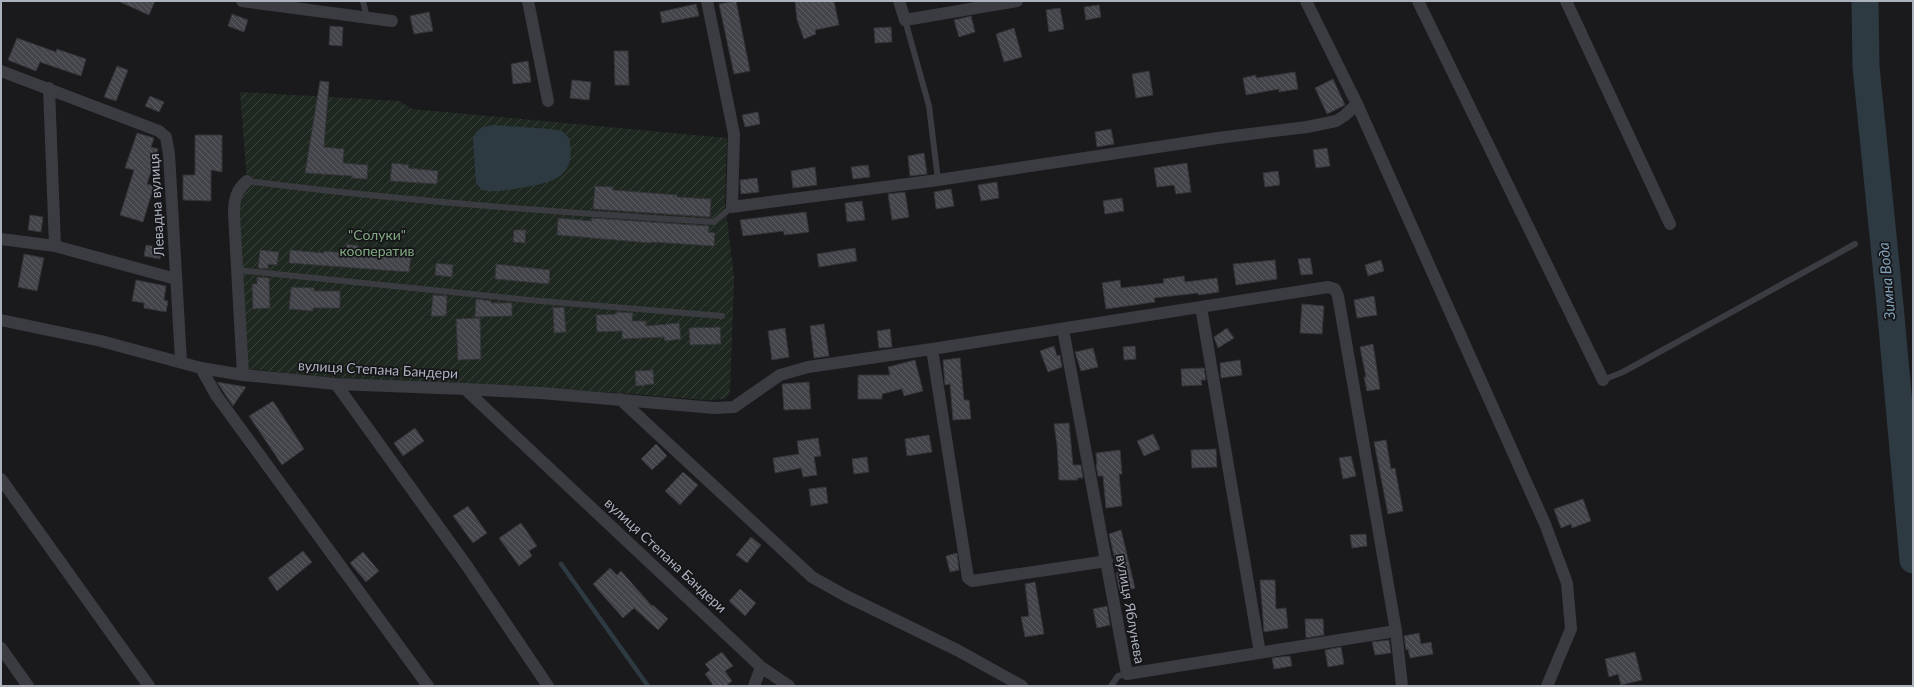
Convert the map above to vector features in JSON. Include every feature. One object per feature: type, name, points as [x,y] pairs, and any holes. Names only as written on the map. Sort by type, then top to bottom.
[{"type":"street","points":[[242,1],[392,22]]},
{"type":"street","points":[[528,1],[548,101]]},
{"type":"street","points":[[707,1],[734,134],[732,207],[938,180],[1218,138],[1319,125],[1336,121],[1357,104]]},
{"type":"street","points":[[899,1],[905,20],[1017,1]]},
{"type":"street","points":[[1306,1],[1357,104],[1545,524],[1567,583],[1571,629],[1547,686]]},
{"type":"street","points":[[1418,1],[1603,380]]},
{"type":"street","points":[[1566,1],[1670,224]]},
{"type":"street","name":"Левадна вулиця","points":[[1,71],[159,131],[166,137],[169,154],[181,361]]},
{"type":"street","points":[[49,88],[55,246]]},
{"type":"street","points":[[243,374],[234,205],[240,187],[247,181]]},
{"type":"street","name":"Левадна вулиця","points":[[1,239],[55,246],[176,279]]},
{"type":"street","points":[[465,389],[620,399],[714,408],[734,407],[780,375],[808,367],[1063,329],[1328,287],[1335,289],[1338,296],[1396,630],[1402,686]]},
{"type":"street","points":[[1201,307],[1260,653]]},
{"type":"street","name":"вулиця Степана Бандери","points":[[1,320],[101,341],[181,361],[201,368],[336,384],[465,389],[761,667],[788,686]]},
{"type":"street","name":"вулиця Яблунева","points":[[1063,329],[1127,674],[1396,630]]},
{"type":"street","points":[[932,349],[968,578],[972,581],[1107,561]]},
{"type":"street","points":[[201,368],[216,395],[428,686]]},
{"type":"street","points":[[336,384],[467,566],[548,686]]},
{"type":"street","points":[[620,399],[812,578],[957,650],[1022,686]]},
{"type":"street","points":[[1,479],[149,686]]},
{"type":"street","points":[[1,648],[28,686]]},
{"type":"street","points":[[754,686],[761,667]]},
{"type":"lane","points":[[363,1],[367,18]]},
{"type":"lane","points":[[905,20],[928,106],[938,180]]},
{"type":"lane","points":[[247,181],[332,192],[525,209],[714,222],[732,207]]},
{"type":"lane","points":[[1603,380],[1623,372],[1855,244]]},
{"type":"lane","points":[[237,270],[528,300],[722,316]]},
{"type":"lane","points":[[1111,686],[1118,676],[1127,674]]},
{"type":"green space","name":"\"Солуки\" кооператив","points":[[240,92],[399,101],[412,109],[727,138],[725,203],[734,277],[730,393],[725,399],[707,400],[621,393],[311,376],[252,369],[243,375],[238,205],[247,181]]},
{"type":"shaded area","points":[[493,125],[562,131],[569,138],[571,151],[566,170],[551,181],[542,184],[500,191],[482,190],[476,183],[473,140],[477,131]]},
{"type":"building","points":[[118,1],[155,1],[149,15]]},
{"type":"building","points":[[736,1],[750,71],[734,74],[719,4]]},
{"type":"building","points":[[795,1],[834,1],[839,25],[815,30],[816,34],[804,39],[797,20]]},
{"type":"building","points":[[696,4],[699,16],[662,23],[660,12]]},
{"type":"building","points":[[1099,5],[1101,17],[1086,20],[1084,7]]},
{"type":"building","points":[[1060,8],[1064,29],[1049,32],[1046,10]]},
{"type":"building","points":[[429,12],[433,31],[414,34],[410,16]]},
{"type":"building","points":[[232,14],[248,20],[244,32],[228,26]]},
{"type":"building","points":[[971,16],[975,32],[959,37],[954,20]]},
{"type":"building","points":[[330,26],[343,27],[342,46],[329,45]]},
{"type":"building","points":[[891,27],[892,42],[875,43],[874,28]]},
{"type":"building","points":[[1014,28],[1022,57],[1004,62],[996,34]]},
{"type":"building","points":[[17,38],[56,52],[57,49],[86,59],[81,76],[40,62],[36,71],[8,60]]},
{"type":"building","points":[[614,51],[628,51],[629,85],[615,85]]},
{"type":"building","points":[[528,61],[531,82],[513,84],[511,64]]},
{"type":"building","points":[[117,66],[128,70],[116,101],[104,97]]},
{"type":"building","points":[[1149,71],[1153,95],[1136,98],[1132,74]]},
{"type":"building","points":[[1295,72],[1298,89],[1279,92],[1279,89],[1246,95],[1243,78],[1256,75],[1256,78]]},
{"type":"building","points":[[1333,79],[1345,105],[1327,114],[1315,88]]},
{"type":"building","points":[[572,80],[591,82],[589,100],[570,98]]},
{"type":"building","points":[[320,81],[329,82],[324,147],[344,149],[343,163],[368,165],[367,179],[352,178],[352,176],[305,173]]},
{"type":"building","points":[[150,96],[164,102],[159,112],[145,106]]},
{"type":"building","points":[[758,112],[760,124],[745,127],[742,115]]},
{"type":"building","points":[[1111,129],[1114,144],[1097,147],[1095,132]]},
{"type":"building","points":[[137,133],[154,138],[151,147],[158,149],[147,184],[154,186],[143,222],[120,215],[134,170],[125,168]]},
{"type":"building","points":[[195,135],[222,135],[222,172],[211,170],[211,201],[183,200],[183,175],[195,175]]},
{"type":"building","points":[[1327,148],[1330,166],[1316,168],[1313,150]]},
{"type":"building","points":[[924,153],[927,174],[910,176],[908,156]]},
{"type":"building","points":[[392,163],[409,165],[408,168],[438,171],[437,184],[390,181]]},
{"type":"building","points":[[1187,163],[1191,192],[1176,194],[1174,185],[1157,187],[1154,168]]},
{"type":"building","points":[[868,165],[870,177],[853,179],[851,167]]},
{"type":"building","points":[[815,167],[817,185],[793,188],[791,171]]},
{"type":"building","points":[[1278,171],[1280,185],[1265,187],[1263,173]]},
{"type":"building","points":[[757,178],[759,192],[741,194],[740,180]]},
{"type":"building","points":[[997,182],[999,198],[981,201],[978,185]]},
{"type":"building","points":[[595,186],[613,187],[613,190],[711,199],[710,217],[593,209]]},
{"type":"building","points":[[951,189],[954,206],[936,209],[934,192]]},
{"type":"building","points":[[905,192],[909,217],[892,220],[888,194]]},
{"type":"building","points":[[1122,198],[1124,211],[1105,214],[1103,201]]},
{"type":"building","points":[[862,201],[865,220],[847,222],[845,203]]},
{"type":"building","points":[[806,212],[809,232],[784,235],[784,231],[743,236],[740,220]]},
{"type":"building","points":[[30,215],[43,217],[41,232],[28,230]]},
{"type":"building","points":[[558,218],[592,221],[592,218],[709,226],[708,232],[715,233],[714,246],[651,243],[557,235]]},
{"type":"building","points":[[514,230],[526,230],[525,243],[513,242]]},
{"type":"building","points":[[347,244],[359,246],[359,248],[387,250],[386,254],[411,256],[409,272],[289,263],[290,250],[346,253]]},
{"type":"building","points":[[146,245],[162,248],[160,259],[144,256]]},
{"type":"building","points":[[855,248],[857,261],[819,267],[817,254]]},
{"type":"building","points":[[260,250],[279,252],[277,265],[268,264],[268,269],[258,268]]},
{"type":"building","points":[[24,254],[44,258],[37,291],[18,287]]},
{"type":"building","points":[[1310,258],[1313,274],[1301,275],[1298,259]]},
{"type":"building","points":[[1275,260],[1277,279],[1236,285],[1233,264]]},
{"type":"building","points":[[1381,260],[1384,271],[1368,276],[1365,265]]},
{"type":"building","points":[[436,263],[453,265],[452,277],[435,275]]},
{"type":"building","points":[[496,264],[550,270],[549,284],[495,279]]},
{"type":"building","points":[[1184,276],[1185,282],[1217,278],[1219,292],[1154,298],[1155,302],[1106,309],[1102,283],[1120,280],[1121,288],[1164,283],[1163,279]]},
{"type":"building","points":[[257,277],[269,278],[270,308],[253,309],[252,284],[257,284]]},
{"type":"building","points":[[136,280],[166,286],[164,300],[168,301],[166,312],[144,308],[144,303],[132,301]]},
{"type":"building","points":[[291,287],[314,288],[314,291],[340,291],[340,308],[313,308],[313,311],[289,309]]},
{"type":"building","points":[[433,295],[447,296],[446,316],[431,316]]},
{"type":"building","points":[[1374,296],[1377,315],[1357,318],[1354,300]]},
{"type":"building","points":[[476,299],[491,301],[491,303],[512,303],[512,316],[475,317]]},
{"type":"building","points":[[1302,304],[1324,306],[1322,334],[1300,333]]},
{"type":"building","points":[[564,307],[566,332],[554,333],[553,308]]},
{"type":"building","points":[[616,312],[633,313],[632,321],[646,321],[646,326],[679,323],[681,339],[665,341],[664,337],[622,339],[622,331],[597,332],[596,315],[616,314]]},
{"type":"building","points":[[480,318],[481,359],[458,360],[456,319]]},
{"type":"building","points":[[824,324],[829,356],[814,358],[810,326]]},
{"type":"building","points":[[720,327],[721,344],[690,345],[689,328]]},
{"type":"building","points":[[785,328],[789,357],[772,360],[768,331]]},
{"type":"building","points":[[1227,328],[1234,338],[1218,348],[1214,337]]},
{"type":"building","points":[[890,329],[892,347],[879,348],[877,331]]},
{"type":"building","points":[[1373,344],[1380,389],[1367,391],[1364,377],[1366,377],[1360,347]]},
{"type":"building","points":[[1054,346],[1057,356],[1060,355],[1062,367],[1048,372],[1040,351]]},
{"type":"building","points":[[1135,346],[1136,359],[1124,360],[1123,347]]},
{"type":"building","points":[[1093,348],[1098,367],[1081,371],[1075,352]]},
{"type":"building","points":[[960,358],[964,400],[969,400],[971,419],[953,420],[950,384],[945,385],[943,360]]},
{"type":"building","points":[[915,360],[923,391],[904,396],[902,389],[882,394],[882,399],[858,399],[858,375],[890,375],[888,367]]},
{"type":"building","points":[[1240,360],[1242,375],[1221,378],[1220,363]]},
{"type":"building","points":[[1204,368],[1206,380],[1201,380],[1202,385],[1182,386],[1181,369]]},
{"type":"building","points":[[653,370],[654,384],[636,386],[635,371]]},
{"type":"building","points":[[217,382],[246,387],[233,406]]},
{"type":"building","points":[[809,382],[811,409],[784,410],[782,384]]},
{"type":"building","points":[[273,401],[304,449],[282,465],[249,416]]},
{"type":"building","points":[[1069,423],[1073,465],[1081,465],[1083,478],[1077,478],[1078,480],[1059,480],[1054,424]]},
{"type":"building","points":[[415,428],[424,441],[403,456],[394,443]]},
{"type":"building","points":[[1153,434],[1160,449],[1144,456],[1137,441]]},
{"type":"building","points":[[929,435],[932,452],[907,456],[905,439]]},
{"type":"building","points":[[818,438],[821,456],[814,457],[817,475],[803,477],[801,468],[775,473],[773,458],[799,454],[797,441]]},
{"type":"building","points":[[1386,440],[1391,469],[1395,468],[1403,511],[1388,514],[1374,442]]},
{"type":"building","points":[[656,444],[667,456],[652,470],[641,459]]},
{"type":"building","points":[[1216,449],[1217,467],[1192,468],[1191,450]]},
{"type":"building","points":[[1120,450],[1122,474],[1119,474],[1122,506],[1106,508],[1103,476],[1098,476],[1096,453]]},
{"type":"building","points":[[1351,456],[1356,476],[1343,479],[1339,458]]},
{"type":"building","points":[[867,457],[869,472],[854,474],[852,459]]},
{"type":"building","points":[[683,472],[698,485],[680,505],[665,491]]},
{"type":"building","points":[[826,487],[828,503],[811,506],[809,489]]},
{"type":"building","points":[[1583,499],[1591,521],[1572,528],[1571,524],[1561,528],[1554,509]]},
{"type":"building","points":[[468,506],[487,533],[473,543],[453,516]]},
{"type":"building","points":[[521,523],[537,546],[529,551],[532,556],[519,566],[499,538]]},
{"type":"building","points":[[1121,530],[1135,588],[1120,593],[1116,573],[1118,573],[1109,534]]},
{"type":"building","points":[[1366,534],[1367,546],[1352,548],[1350,535]]},
{"type":"building","points":[[751,537],[761,545],[747,563],[736,555]]},
{"type":"building","points":[[303,551],[312,562],[277,591],[268,578]]},
{"type":"building","points":[[363,552],[379,571],[366,582],[350,563]]},
{"type":"building","points":[[957,553],[959,570],[950,572],[946,556]]},
{"type":"building","points":[[610,568],[617,575],[621,571],[652,606],[653,605],[668,619],[658,630],[634,608],[623,618],[593,584]]},
{"type":"building","points":[[1260,580],[1275,580],[1276,609],[1286,608],[1288,628],[1264,632]]},
{"type":"building","points":[[1035,582],[1044,634],[1025,637],[1021,617],[1029,616],[1025,584]]},
{"type":"building","points":[[740,589],[756,603],[745,616],[729,601]]},
{"type":"building","points":[[1107,606],[1110,625],[1097,628],[1093,609]]},
{"type":"building","points":[[1305,619],[1323,619],[1324,635],[1306,638]]},
{"type":"building","points":[[1419,633],[1421,644],[1431,642],[1433,654],[1410,658],[1408,649],[1406,650],[1404,636]]},
{"type":"building","points":[[1389,640],[1391,653],[1375,655],[1372,642]]},
{"type":"building","points":[[1341,647],[1344,664],[1328,667],[1325,650]]},
{"type":"building","points":[[722,652],[733,666],[725,671],[732,681],[726,686],[714,686],[705,674],[710,670],[705,664]]},
{"type":"building","points":[[1635,652],[1642,680],[1621,685],[1618,674],[1609,677],[1605,659]]},
{"type":"building","points":[[1290,656],[1292,666],[1274,669],[1272,658]]},
{"type":"waterway","name":"Зимна Вода","points":[[1865,1],[1866,67],[1890,305],[1913,560]]},
{"type":"waterway","points":[[561,564],[648,686]]}]
